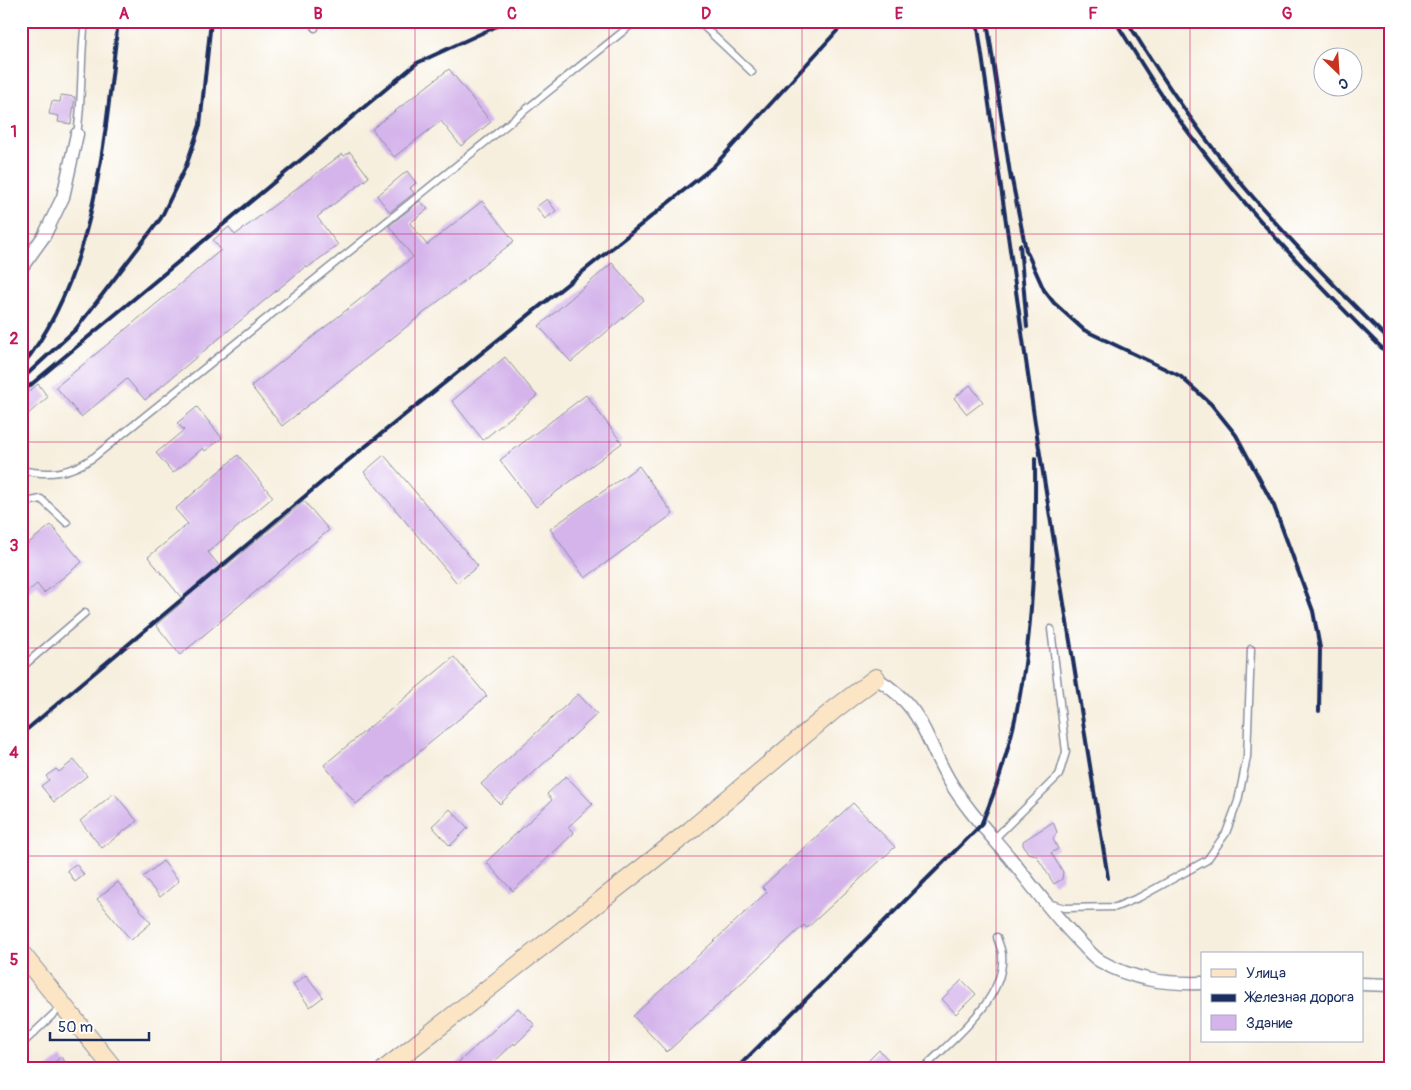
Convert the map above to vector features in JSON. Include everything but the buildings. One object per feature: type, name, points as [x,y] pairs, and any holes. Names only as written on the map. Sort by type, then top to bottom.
[{"type":"street","points":[[21,268],[44,236],[64,197],[78,134]]},
{"type":"street","points":[[385,1069],[691,830],[835,709],[876,678],[900,694],[918,716],[949,780],[1070,933],[1098,960],[1120,972],[1164,984],[1201,983]]},
{"type":"street","points":[[21,953],[114,1069]]},
{"type":"street","points":[[1364,984],[1390,985]]},
{"type":"lane","points":[[78,134],[81,110],[81,51],[85,21]]},
{"type":"lane","points":[[21,470],[58,474],[73,469],[94,457],[636,21]]},
{"type":"lane","points":[[698,21],[752,72]]},
{"type":"lane","points":[[21,503],[41,499],[67,523]]},
{"type":"lane","points":[[21,668],[85,614]]},
{"type":"lane","points":[[994,839],[1059,774],[1066,752],[1051,628]]},
{"type":"lane","points":[[1045,902],[1065,908],[1116,907],[1140,897],[1207,860],[1226,832],[1238,801],[1247,757],[1251,649]]},
{"type":"lane","points":[[923,1069],[981,1011],[992,995],[1000,976],[1002,955],[996,936]]},
{"type":"lane","points":[[21,1045],[63,1005]]},
{"type":"railway","points":[[21,367],[46,330],[66,290],[82,247],[102,156],[118,21]]},
{"type":"railway","points":[[21,380],[76,329],[161,218],[186,166],[200,125],[211,21]]},
{"type":"railway","points":[[21,393],[417,63],[508,21]]},
{"type":"railway","points":[[25,731],[335,471],[714,166],[846,21]]},
{"type":"railway","points":[[977,21],[1035,423],[1108,878]]},
{"type":"railway","points":[[987,21],[1011,180]]},
{"type":"railway","points":[[1115,21],[1167,103],[1224,178],[1277,240],[1390,356]]},
{"type":"railway","points":[[1127,21],[1183,108],[1229,169],[1298,247],[1390,341]]},
{"type":"railway","points":[[1011,175],[1026,250],[1044,290],[1054,303],[1084,330],[1180,376],[1211,404],[1236,435],[1274,506],[1313,611],[1320,648],[1319,711]]},
{"type":"railway","points":[[1020,245],[1027,327]]},
{"type":"railway","points":[[736,1069],[981,825],[998,781],[1011,736],[1021,691],[1028,645],[1034,552],[1035,458]]}]
